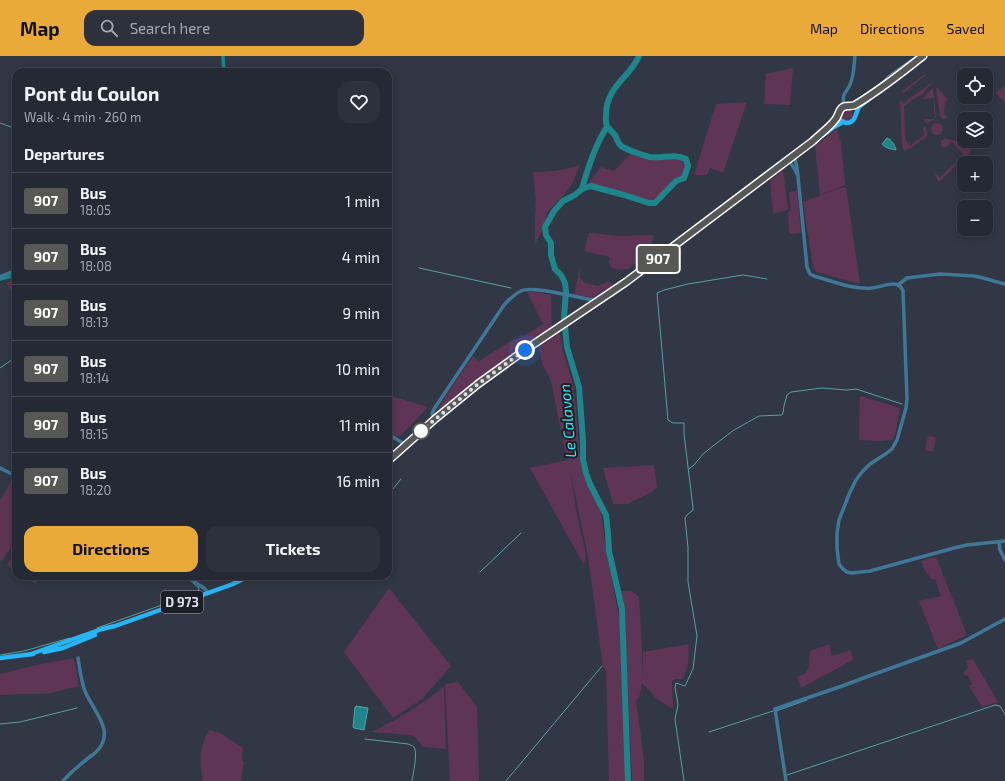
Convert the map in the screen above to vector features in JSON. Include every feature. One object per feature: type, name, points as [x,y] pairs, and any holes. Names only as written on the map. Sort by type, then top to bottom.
[{"type":"main road","points":[[813,141],[843,122],[852,122],[859,107],[923,56]]},
{"type":"main road","points":[[392,457],[435,419],[484,380],[651,264],[794,156],[831,125],[839,116],[840,110],[853,105],[885,85]]},
{"type":"main road","points":[[847,107],[854,109],[856,114]]},
{"type":"main road","points":[[839,116],[843,122]]},
{"type":"main road","name":"D 973","points":[[0,658],[43,653],[63,648],[115,626],[241,580]]},
{"type":"street","points":[[847,107],[843,97],[852,82],[855,56]]},
{"type":"street","points":[[794,156],[797,167],[807,267],[810,274],[858,288],[873,288],[894,283],[898,284],[906,278],[940,274],[974,276],[1005,284]]},
{"type":"street","points":[[788,160],[798,176]]},
{"type":"street","points":[[0,277],[12,272]]},
{"type":"street","points":[[898,284],[903,291],[904,299],[906,408],[897,440],[892,448],[870,464],[862,472],[850,492],[839,520],[837,533],[839,564],[842,569],[847,572],[852,573],[870,571],[952,548],[1005,541]]},
{"type":"street","points":[[435,419],[432,414],[434,409],[504,305],[522,290],[535,289],[598,302]]},
{"type":"street","points":[[392,436],[406,445]]},
{"type":"street","points":[[0,468],[12,474]]},
{"type":"street","points":[[999,542],[1000,550],[1005,560]]},
{"type":"street","points":[[191,580],[204,588],[208,593]]},
{"type":"street","points":[[786,781],[775,709],[961,643],[1005,619]]},
{"type":"street","points":[[63,781],[68,775],[96,752],[104,737],[102,722],[85,690],[78,658]]},
{"type":"shaded area","points":[[793,68],[790,105],[764,104],[766,74]]},
{"type":"shaded area","points":[[925,74],[926,75],[904,93],[902,91]]},
{"type":"shaded area","points":[[932,82],[922,95],[916,97],[904,106],[905,139],[910,146],[924,135],[924,127],[926,127],[927,136],[911,148],[904,151],[902,145],[900,101],[904,103]]},
{"type":"shaded area","points":[[1005,85],[1005,103],[996,93]]},
{"type":"shaded area","points":[[937,87],[948,100],[945,102],[944,113],[947,118],[943,119],[940,116]]},
{"type":"shaded area","points":[[933,88],[936,117],[934,120],[927,123],[924,119],[933,119],[935,117],[933,98],[923,99]]},
{"type":"shaded area","points":[[747,102],[723,173],[710,168],[707,175],[694,175],[716,104]]},
{"type":"shaded area","points":[[845,109],[849,109],[853,115],[849,121],[845,121],[841,117],[841,113]]},
{"type":"shaded area","points":[[935,123],[939,123],[943,129],[939,135],[935,135],[931,131],[931,127]]},
{"type":"shaded area","points":[[837,129],[841,143],[845,185],[820,195],[815,146]]},
{"type":"shaded area","points":[[887,138],[893,142],[896,150],[882,144]]},
{"type":"shaded area","points":[[945,138],[957,141],[957,147],[952,142],[946,147],[943,147],[941,146],[941,141]]},
{"type":"shaded area","points":[[958,148],[974,148],[966,156],[963,156],[964,155]]},
{"type":"shaded area","points":[[632,153],[648,159],[679,157],[684,160],[686,166],[683,177],[674,179],[654,200],[650,201],[643,200],[611,188],[587,185],[601,167],[614,171]]},
{"type":"shaded area","points":[[957,161],[957,164],[940,181],[938,181],[935,173],[940,177]]},
{"type":"shaded area","points":[[580,165],[573,182],[565,194],[547,212],[542,231],[535,244],[536,200],[533,172],[545,172]]},
{"type":"shaded area","points":[[783,170],[788,210],[773,214],[770,181]]},
{"type":"shaded area","points":[[846,187],[860,284],[816,272],[813,268],[803,202]]},
{"type":"shaded area","points":[[797,191],[801,233],[789,234],[788,212],[791,210],[789,192]]},
{"type":"shaded area","points":[[589,233],[622,236],[654,235],[649,252],[628,269],[618,269],[612,268],[609,263],[610,257],[584,251]]},
{"type":"shaded area","points":[[580,268],[580,278],[585,283],[598,286],[609,281],[613,285],[592,298],[574,294]]},
{"type":"shaded area","points":[[12,281],[12,293],[6,283]]},
{"type":"shaded area","points":[[527,292],[537,292],[551,295],[552,329],[468,388],[439,411],[438,408],[473,356],[479,361],[511,341],[524,336],[543,324]]},
{"type":"shaded area","points":[[560,332],[562,348],[574,388],[580,457],[583,470],[601,511],[605,543],[621,627],[626,781],[609,781],[606,671],[603,667],[588,556],[570,471],[577,515],[586,555],[584,565],[530,468],[567,460],[551,381],[542,364],[539,347]]},
{"type":"shaded area","points":[[392,396],[428,407],[399,437],[392,433]]},
{"type":"shaded area","points":[[860,396],[900,408],[895,435],[892,440],[859,440]]},
{"type":"shaded area","points":[[928,436],[936,437],[933,452],[925,450]]},
{"type":"shaded area","points":[[654,465],[657,487],[652,492],[627,504],[613,504],[603,468]]},
{"type":"shaded area","points":[[12,480],[12,545],[2,561],[0,560],[0,501]]},
{"type":"shaded area","points":[[12,557],[12,568],[7,565]]},
{"type":"shaded area","points":[[936,557],[967,635],[938,649],[919,601],[941,596],[935,579],[932,579],[925,571],[921,561]]},
{"type":"shaded area","points":[[30,580],[38,580],[36,584]]},
{"type":"shaded area","points":[[389,588],[451,666],[422,699],[393,718],[344,652]]},
{"type":"shaded area","points":[[620,591],[631,591],[639,597],[643,682],[643,652],[689,644],[688,665],[683,679],[675,679],[672,681],[673,709],[657,699],[642,683],[639,698],[636,701],[644,760],[644,781],[632,781],[624,607]]},
{"type":"shaded area","points":[[829,644],[832,656],[851,650],[853,660],[801,688],[797,677],[806,673],[809,666],[810,651]]},
{"type":"shaded area","points":[[74,658],[79,686],[46,694],[0,695],[0,674]]},
{"type":"shaded area","points":[[973,659],[998,702],[982,707],[969,686],[972,684],[968,675],[966,676],[963,673],[968,667],[966,661]]},
{"type":"shaded area","points":[[458,682],[477,707],[479,781],[450,781],[445,684]]},
{"type":"shaded area","points":[[444,686],[446,749],[423,747],[415,737],[411,735],[372,732],[409,711]]},
{"type":"shaded area","points":[[356,706],[368,708],[364,730],[353,727]]},
{"type":"shaded area","points":[[209,730],[222,735],[243,748],[242,761],[244,761],[241,781],[203,781],[201,755],[203,743]]},
{"type":"waterway","points":[[223,56],[224,68]]},
{"type":"waterway","name":"Le Calavon","points":[[628,781],[622,609],[609,551],[606,515],[590,484],[583,459],[579,387],[567,347],[564,318],[566,291],[565,283],[561,275],[555,269],[551,255],[551,243],[546,235],[545,227],[554,211],[563,201],[575,195],[582,189],[591,186],[649,203],[655,203],[676,181],[684,178],[688,166],[686,159],[677,156],[650,157],[627,149],[620,145],[615,135],[606,124],[607,104],[610,96],[614,89],[630,71],[639,56]]},
{"type":"waterway","points":[[853,102],[916,56]]},
{"type":"waterway","points":[[883,91],[928,56]]},
{"type":"waterway","points":[[0,123],[12,128]]},
{"type":"waterway","points":[[582,189],[592,156],[607,127]]},
{"type":"waterway","points":[[596,298],[648,262],[697,225]]},
{"type":"waterway","points":[[419,268],[511,288]]},
{"type":"waterway","points":[[684,781],[675,719],[678,705],[675,687],[676,683],[685,686],[693,669],[697,636],[688,582],[688,548],[685,518],[693,510],[693,508],[684,423],[673,423],[668,420],[657,293],[688,284],[743,275],[767,279]]},
{"type":"waterway","points":[[0,279],[12,276]]},
{"type":"waterway","points":[[0,368],[12,360]]},
{"type":"waterway","points":[[689,469],[703,454],[734,430],[759,416],[782,415],[787,395],[791,392],[822,388],[847,390],[856,389],[902,404]]},
{"type":"waterway","points":[[392,490],[401,479]]},
{"type":"waterway","points":[[480,572],[521,533]]},
{"type":"waterway","points":[[97,628],[196,593],[199,588],[193,583]]},
{"type":"waterway","points":[[0,655],[24,651],[70,638]]},
{"type":"waterway","points":[[506,781],[602,666]]},
{"type":"waterway","points":[[776,711],[807,700]]},
{"type":"waterway","points":[[787,775],[995,705],[1000,706],[1005,714]]},
{"type":"waterway","points":[[0,724],[20,722],[77,708]]},
{"type":"waterway","points":[[709,732],[773,711]]},
{"type":"waterway","points":[[365,739],[412,745],[415,750],[412,781]]},
{"type":"bus line","name":"907","points":[[392,457],[435,419],[478,384],[525,350],[626,282],[813,141],[839,116],[840,110],[846,106],[853,105],[876,91],[923,56]]},
{"type":"route","points":[[421,431],[478,384],[525,350]]}]
